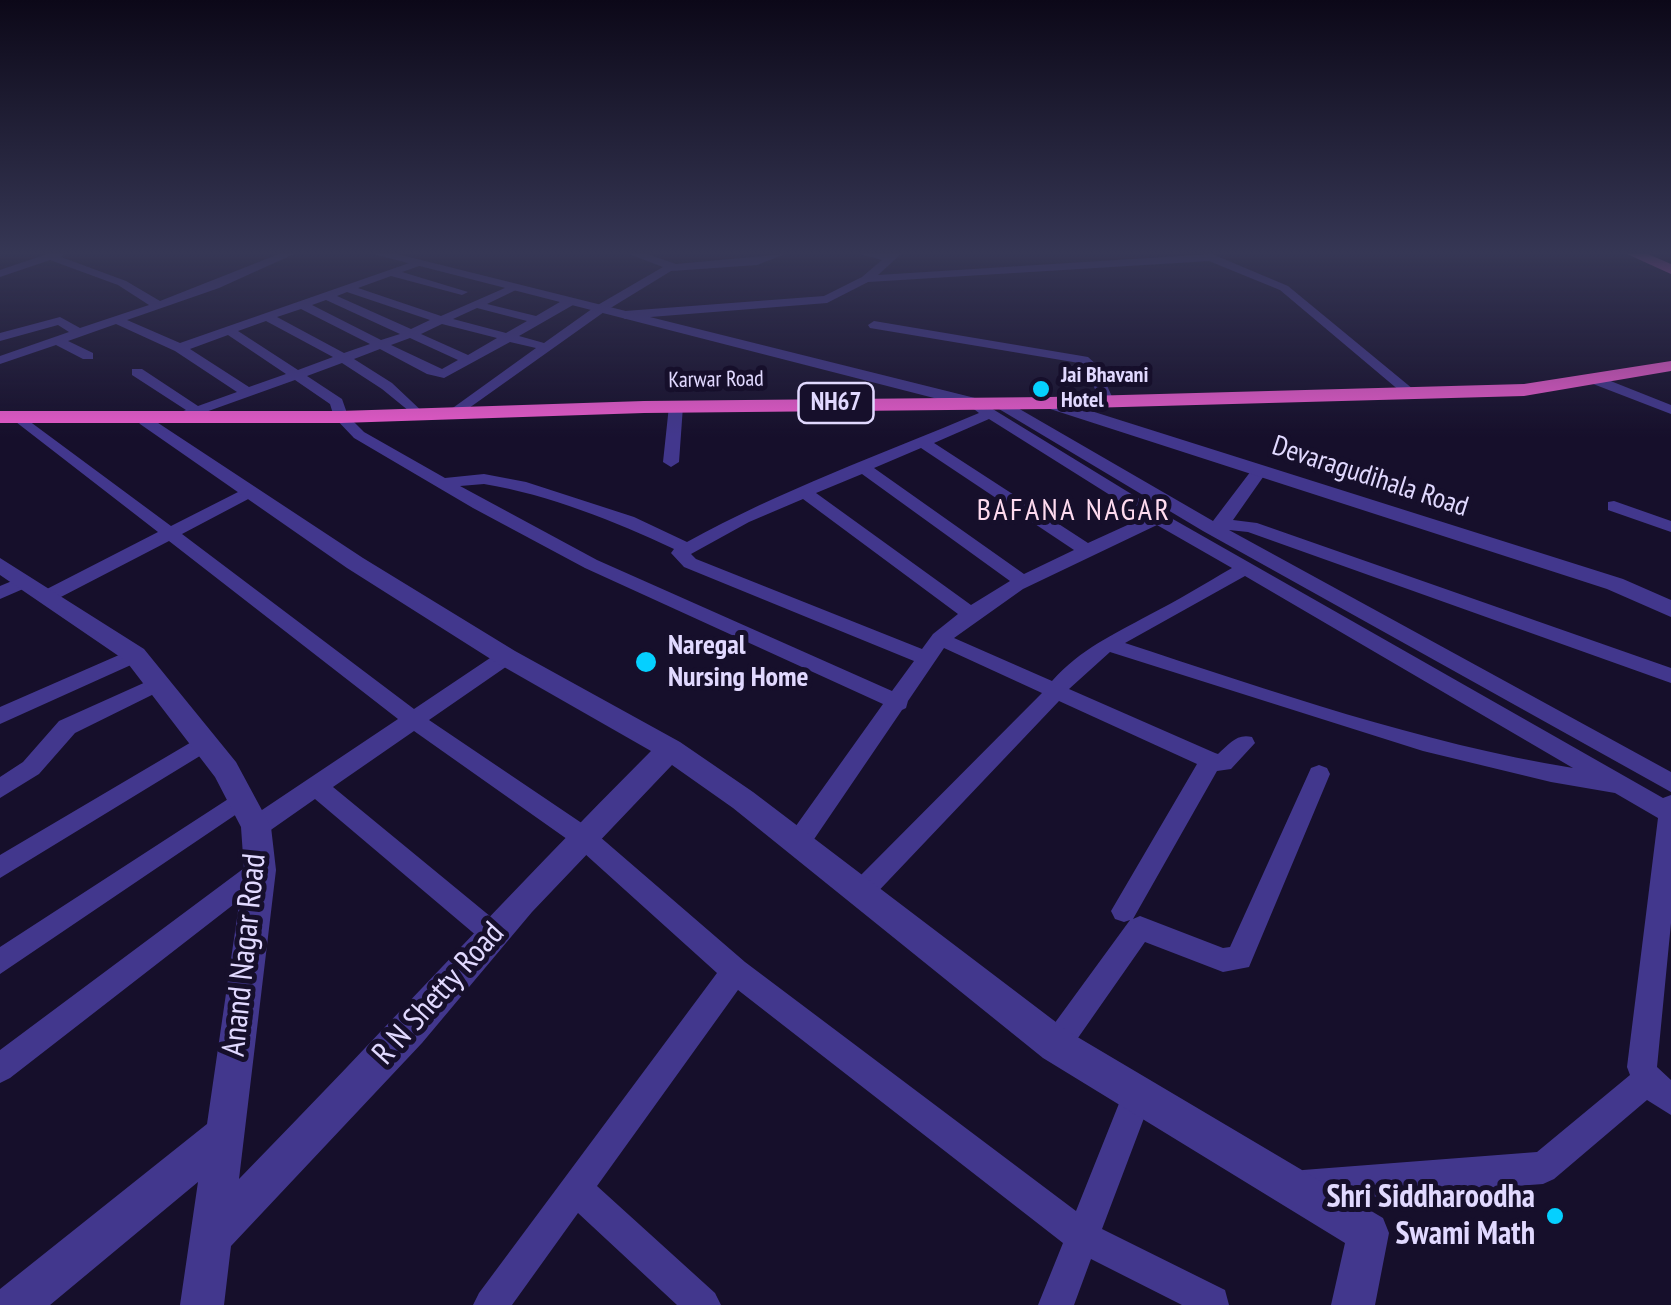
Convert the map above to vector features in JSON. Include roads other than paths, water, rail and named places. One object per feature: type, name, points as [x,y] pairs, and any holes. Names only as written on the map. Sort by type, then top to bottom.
[{"type":"highway","name":"Karwar Road","points":[[10,418],[341,418],[676,406],[987,406],[1412,394],[1524,390],[1671,366]]},
{"type":"street","points":[[0,360],[135,315]]},
{"type":"street","points":[[180,348],[269,315]]},
{"type":"street","points":[[323,315],[438,374],[449,372],[546,315]]},
{"type":"street","points":[[370,315],[468,360]]},
{"type":"street","points":[[426,315],[546,347]]},
{"type":"street","points":[[161,419],[298,375],[457,315]]},
{"type":"street","points":[[517,315],[537,320]]},
{"type":"street","points":[[450,415],[592,315]]},
{"type":"street","points":[[625,315],[987,406],[1216,525],[1671,783]]},
{"type":"street","points":[[1316,315],[1412,394]]},
{"type":"street","points":[[266,316],[343,359],[407,402],[420,416]]},
{"type":"street","points":[[120,320],[180,348],[247,392]]},
{"type":"street","points":[[0,337],[60,321],[80,334]]},
{"type":"street","points":[[874,325],[1084,360],[1107,402]]},
{"type":"street","points":[[228,330],[337,402],[341,418],[359,435],[441,483],[591,564],[899,703]]},
{"type":"street","points":[[58,341],[88,356]]},
{"type":"street","points":[[137,372],[195,410]]},
{"type":"street","points":[[1593,379],[1671,410]]},
{"type":"street","name":"Devaragudihala Road","points":[[1050,403],[1615,584],[1671,609]]},
{"type":"street","points":[[670,462],[676,406]]},
{"type":"street","points":[[927,659],[690,564],[680,554],[685,548],[803,491],[922,442],[987,406]]},
{"type":"street","points":[[987,406],[1188,536],[1670,810],[1642,1053],[1642,1067],[1659,1090],[1542,1168],[1291,1187]]},
{"type":"street","points":[[10,418],[414,720],[583,836],[736,971],[1084,1238],[1213,1302]]},
{"type":"street","points":[[161,419],[248,493],[506,658],[670,749],[744,800],[1056,1045],[1368,1232],[1353,1305]]},
{"type":"street","points":[[922,442],[1088,550]]},
{"type":"street","points":[[861,466],[1023,582]]},
{"type":"street","points":[[1216,525],[1260,470]]},
{"type":"street","points":[[441,483],[499,479],[628,521],[685,548]]},
{"type":"street","points":[[803,491],[970,614]]},
{"type":"street","points":[[18,584],[170,535],[248,493]]},
{"type":"street","points":[[1614,506],[1671,527]]},
{"type":"street","points":[[797,844],[940,640],[970,614],[1023,582],[1158,518]]},
{"type":"street","points":[[1188,536],[1216,525],[1251,528],[1671,676]]},
{"type":"street","points":[[860,892],[1074,670],[1106,644],[1245,568]]},
{"type":"street","name":"Anand Nagar Road","points":[[18,584],[135,655],[205,742],[249,813],[260,870],[202,1305]]},
{"type":"street","points":[[940,640],[1211,761],[1224,762],[1244,743]]},
{"type":"street","points":[[1106,644],[1301,708],[1534,770],[1625,786]]},
{"type":"street","points":[[0,716],[135,655]]},
{"type":"street","points":[[0,962],[249,813],[316,786],[506,658]]},
{"type":"street","points":[[0,788],[31,768],[67,727],[157,684]]},
{"type":"street","points":[[0,868],[205,742]]},
{"type":"street","name":"R N Shetty Road","points":[[209,1239],[409,1031],[583,836],[670,749]]},
{"type":"street","points":[[1124,911],[1211,761]]},
{"type":"street","points":[[1056,1045],[1140,928],[1222,960],[1239,958],[1319,774]]},
{"type":"street","points":[[316,786],[494,934]]},
{"type":"street","points":[[0,1068],[260,870]]},
{"type":"street","points":[[491,1305],[736,971]]},
{"type":"street","points":[[1056,1305],[1137,1097]]},
{"type":"street","points":[[16,1305],[224,1135]]},
{"type":"street","points":[[576,1188],[704,1305]]},
{"type":"place","name":"Jai Bhavani Hotel","points":[[1041,389]]},
{"type":"place","name":"Naregal Nursing Home","points":[[646,662]]},
{"type":"place","name":"Shri Siddharoodha Swami Math","points":[[1555,1216]]},
{"type":"district","name":"BAFANA NAGAR","points":[[1074,511]]}]
